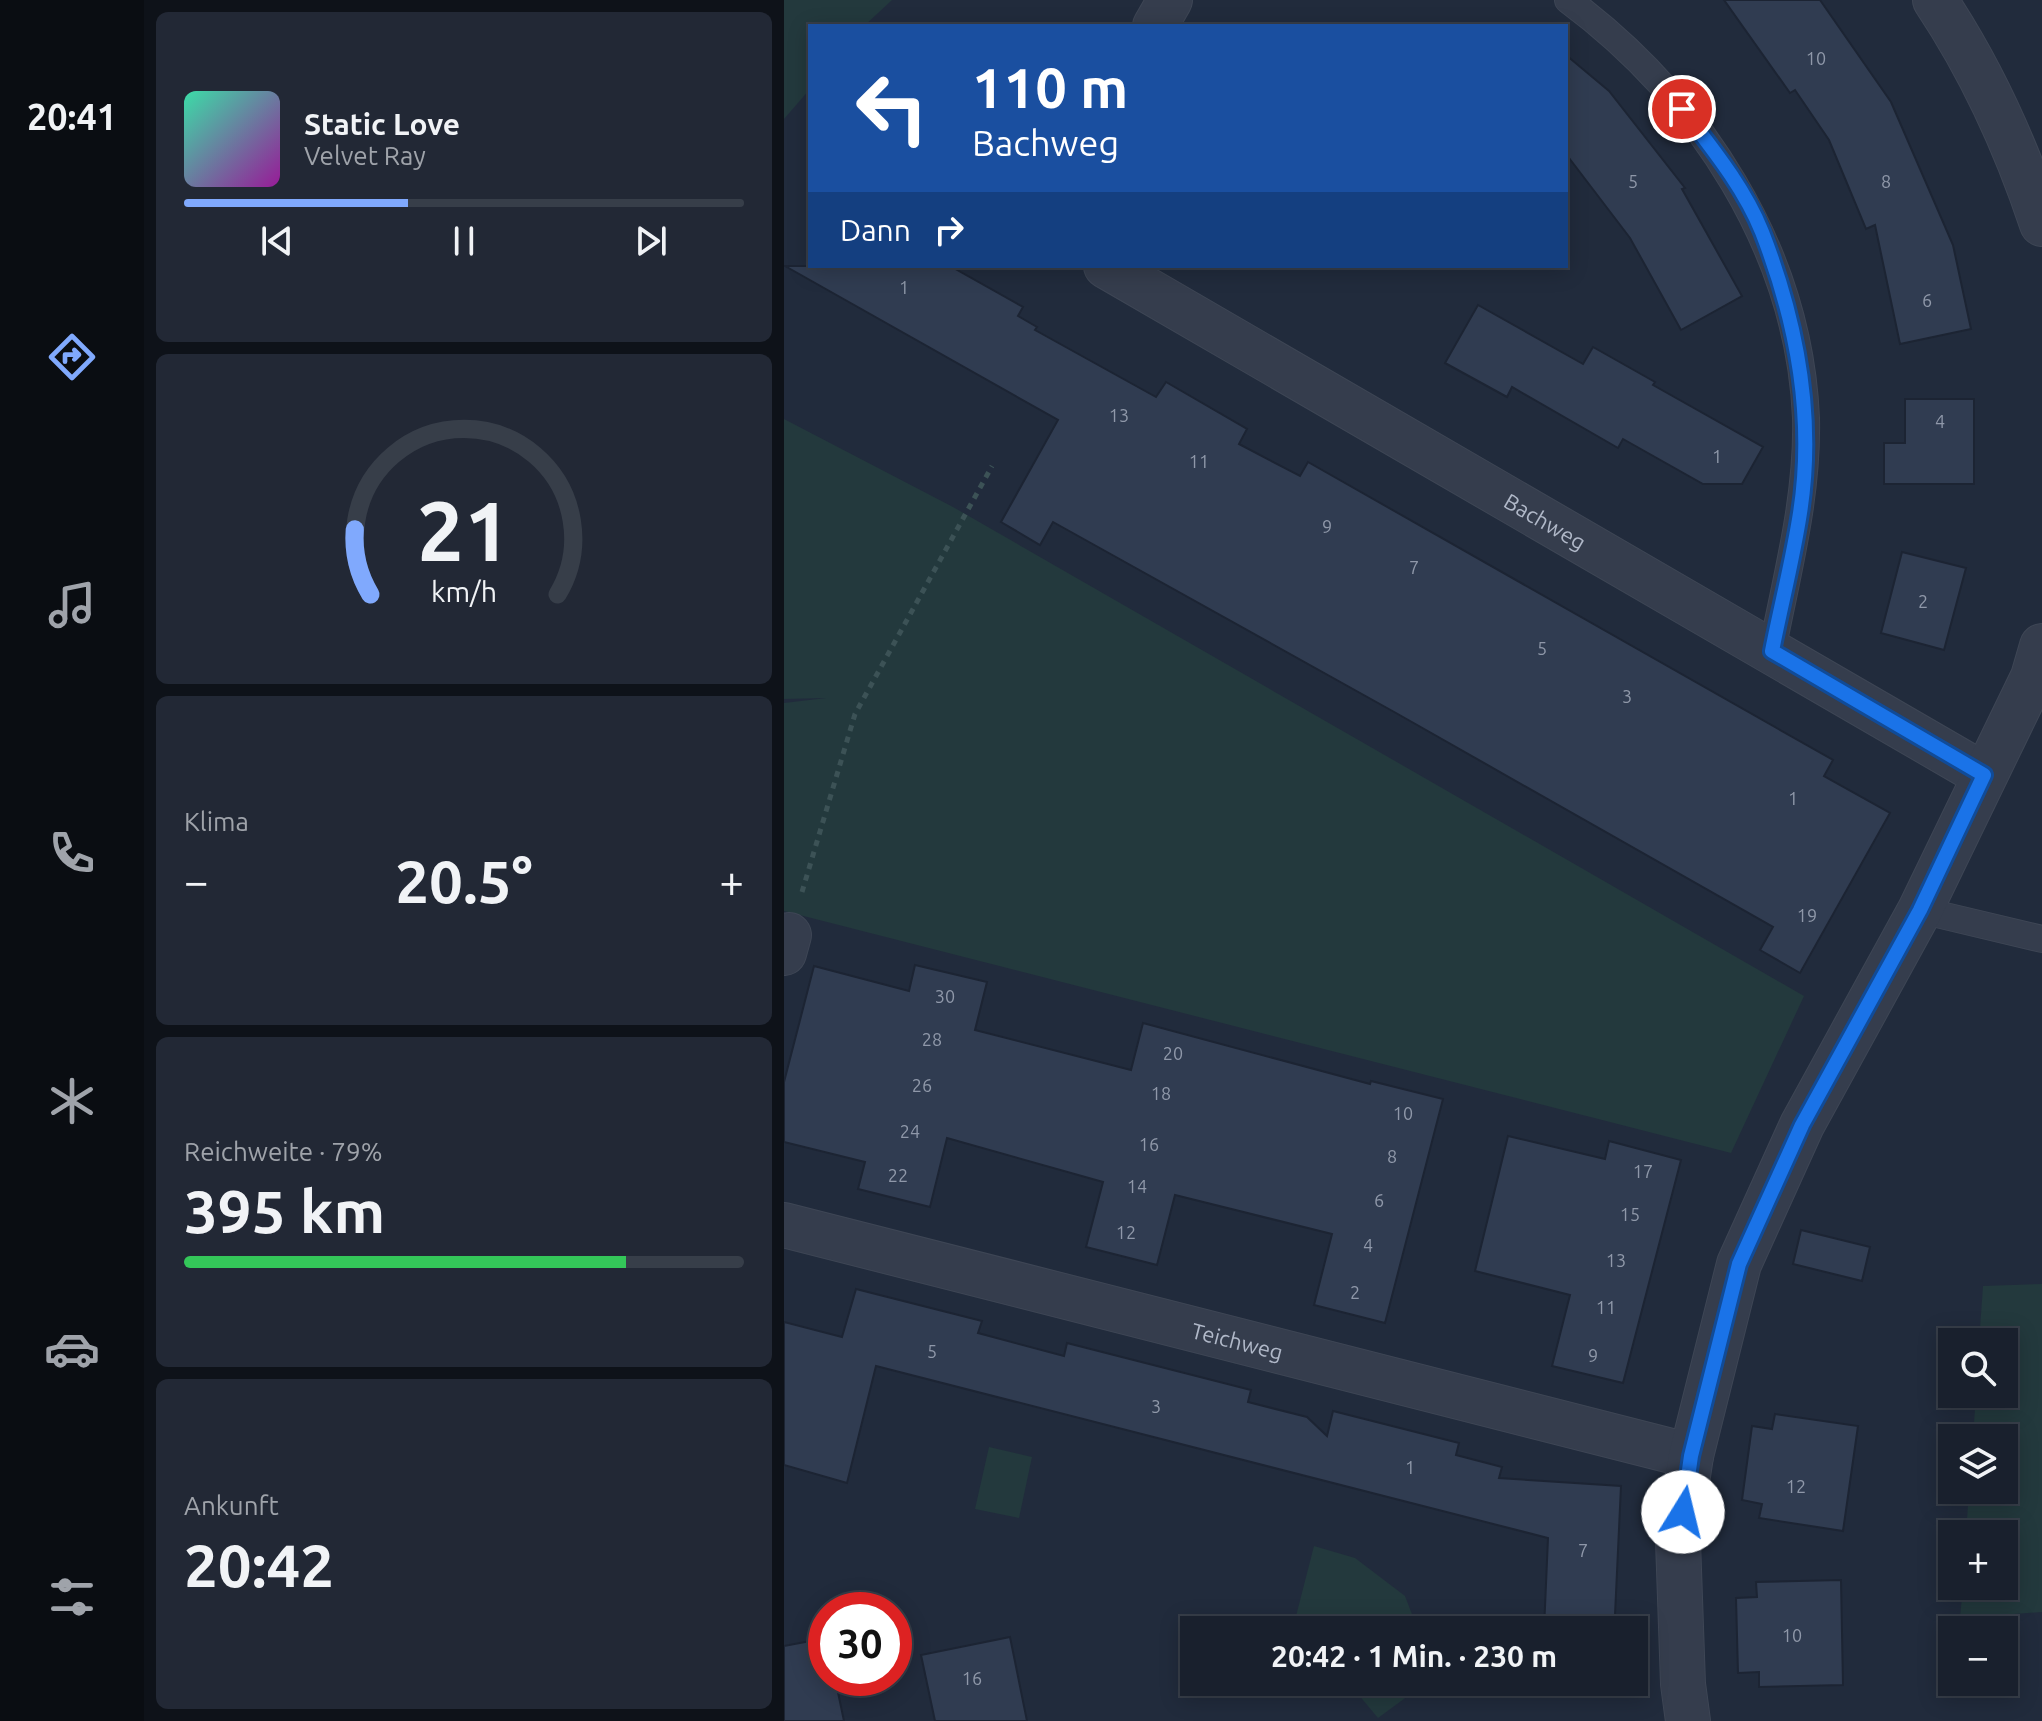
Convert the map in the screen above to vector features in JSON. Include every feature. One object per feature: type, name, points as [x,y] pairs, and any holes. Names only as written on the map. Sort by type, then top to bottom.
[{"type":"street","points":[[1156,24],[1170,0]]},
{"type":"street","points":[[1935,0],[2032,160],[2042,224]]},
{"type":"street","name":"Bachweg","points":[[1109,268],[1984,775]]},
{"type":"street","points":[[1688,1721],[1683,1684],[1678,1541],[1691,1456],[1739,1264],[1802,1125],[1920,910],[2033,677],[2042,646]]},
{"type":"street","name":"Teichweg","points":[[784,1225],[1691,1456]]},
{"type":"lane","points":[[1568,0],[1662,85],[1721,159],[1761,230],[1799,346],[1806,419],[1801,511],[1772,651]]},
{"type":"lane","points":[[1920,910],[2042,939]]},
{"type":"path","points":[[786,944],[855,714],[992,466]]},
{"type":"green space","points":[[784,0],[892,0],[866,24],[808,24],[808,91],[784,119]]},
{"type":"green space","points":[[784,419],[953,507],[1804,996],[1731,1153],[784,911],[784,703],[826,698],[784,699]]},
{"type":"green space","points":[[2042,1284],[2042,1612],[1960,1616],[1962,1600],[2018,1600],[2018,1520],[1967,1520],[1968,1504],[2018,1504],[2018,1424],[1974,1424],[1975,1408],[2018,1408],[2018,1328],[1980,1328],[1983,1286]]},
{"type":"green space","points":[[989,1447],[1032,1457],[1019,1518],[975,1509]]},
{"type":"green space","points":[[1314,1546],[1355,1558],[1405,1596],[1413,1616],[1296,1616]]},
{"type":"green space","points":[[1360,1696],[1408,1696],[1378,1718]]},
{"type":"building","points":[[1724,0],[1820,0],[1891,102],[1953,245],[1971,329],[1900,344],[1875,225],[1866,229],[1829,140],[1795,90],[1790,93]]},
{"type":"building","points":[[1568,57],[1609,91],[1685,188],[1682,189],[1742,296],[1681,330],[1630,238],[1568,157]]},
{"type":"building","points":[[785,266],[954,268],[1023,307],[1018,316],[1037,327],[1035,330],[1156,397],[1166,382],[1247,429],[1239,444],[1300,476],[1308,462],[1833,760],[1824,776],[1890,813],[1800,973],[1760,950],[1773,927],[1396,713],[1053,522],[1040,545],[1001,522],[1058,420]]},
{"type":"building","points":[[1478,305],[1583,364],[1593,347],[1763,447],[1742,484],[1703,484],[1623,439],[1618,448],[1512,387],[1507,397],[1445,363]]},
{"type":"building","points":[[1905,399],[1974,399],[1974,484],[1884,484],[1884,443],[1905,443]]},
{"type":"building","points":[[1902,552],[1966,568],[1944,650],[1881,633]]},
{"type":"building","points":[[915,965],[987,982],[975,1030],[1131,1070],[1143,1023],[1370,1084],[1371,1081],[1443,1099],[1385,1323],[1314,1305],[1332,1234],[1175,1195],[1157,1265],[1086,1247],[1103,1182],[947,1138],[930,1207],[858,1189],[865,1162],[784,1142],[784,1082],[814,966],[909,991]]},
{"type":"building","points":[[1508,1136],[1605,1159],[1609,1141],[1681,1160],[1623,1383],[1552,1366],[1570,1295],[1475,1271]]},
{"type":"building","points":[[1801,1230],[1870,1247],[1862,1281],[1793,1264]]},
{"type":"building","points":[[856,1289],[982,1321],[978,1333],[1064,1356],[1067,1343],[1251,1390],[1248,1402],[1307,1417],[1327,1436],[1333,1411],[1459,1443],[1456,1455],[1502,1467],[1499,1478],[1621,1486],[1615,1615],[1545,1616],[1548,1538],[876,1366],[847,1483],[784,1465],[784,1322],[842,1337]]},
{"type":"building","points":[[1775,1414],[1858,1426],[1843,1531],[1759,1518],[1762,1504],[1742,1500],[1752,1426],[1772,1429]]},
{"type":"building","points":[[1841,1580],[1843,1685],[1759,1687],[1759,1672],[1738,1673],[1736,1598],[1757,1597],[1756,1582]]},
{"type":"building","points":[[1010,1637],[1027,1721],[935,1721],[921,1655]]},
{"type":"building","points":[[808,1641],[808,1696],[839,1696],[844,1721],[784,1721],[784,1646]]},
{"type":"route","points":[[1682,109],[1721,159],[1761,230],[1799,346],[1806,419],[1801,511],[1772,651],[1984,775],[1920,910],[1802,1125],[1739,1264],[1691,1456],[1683,1512]]}]
